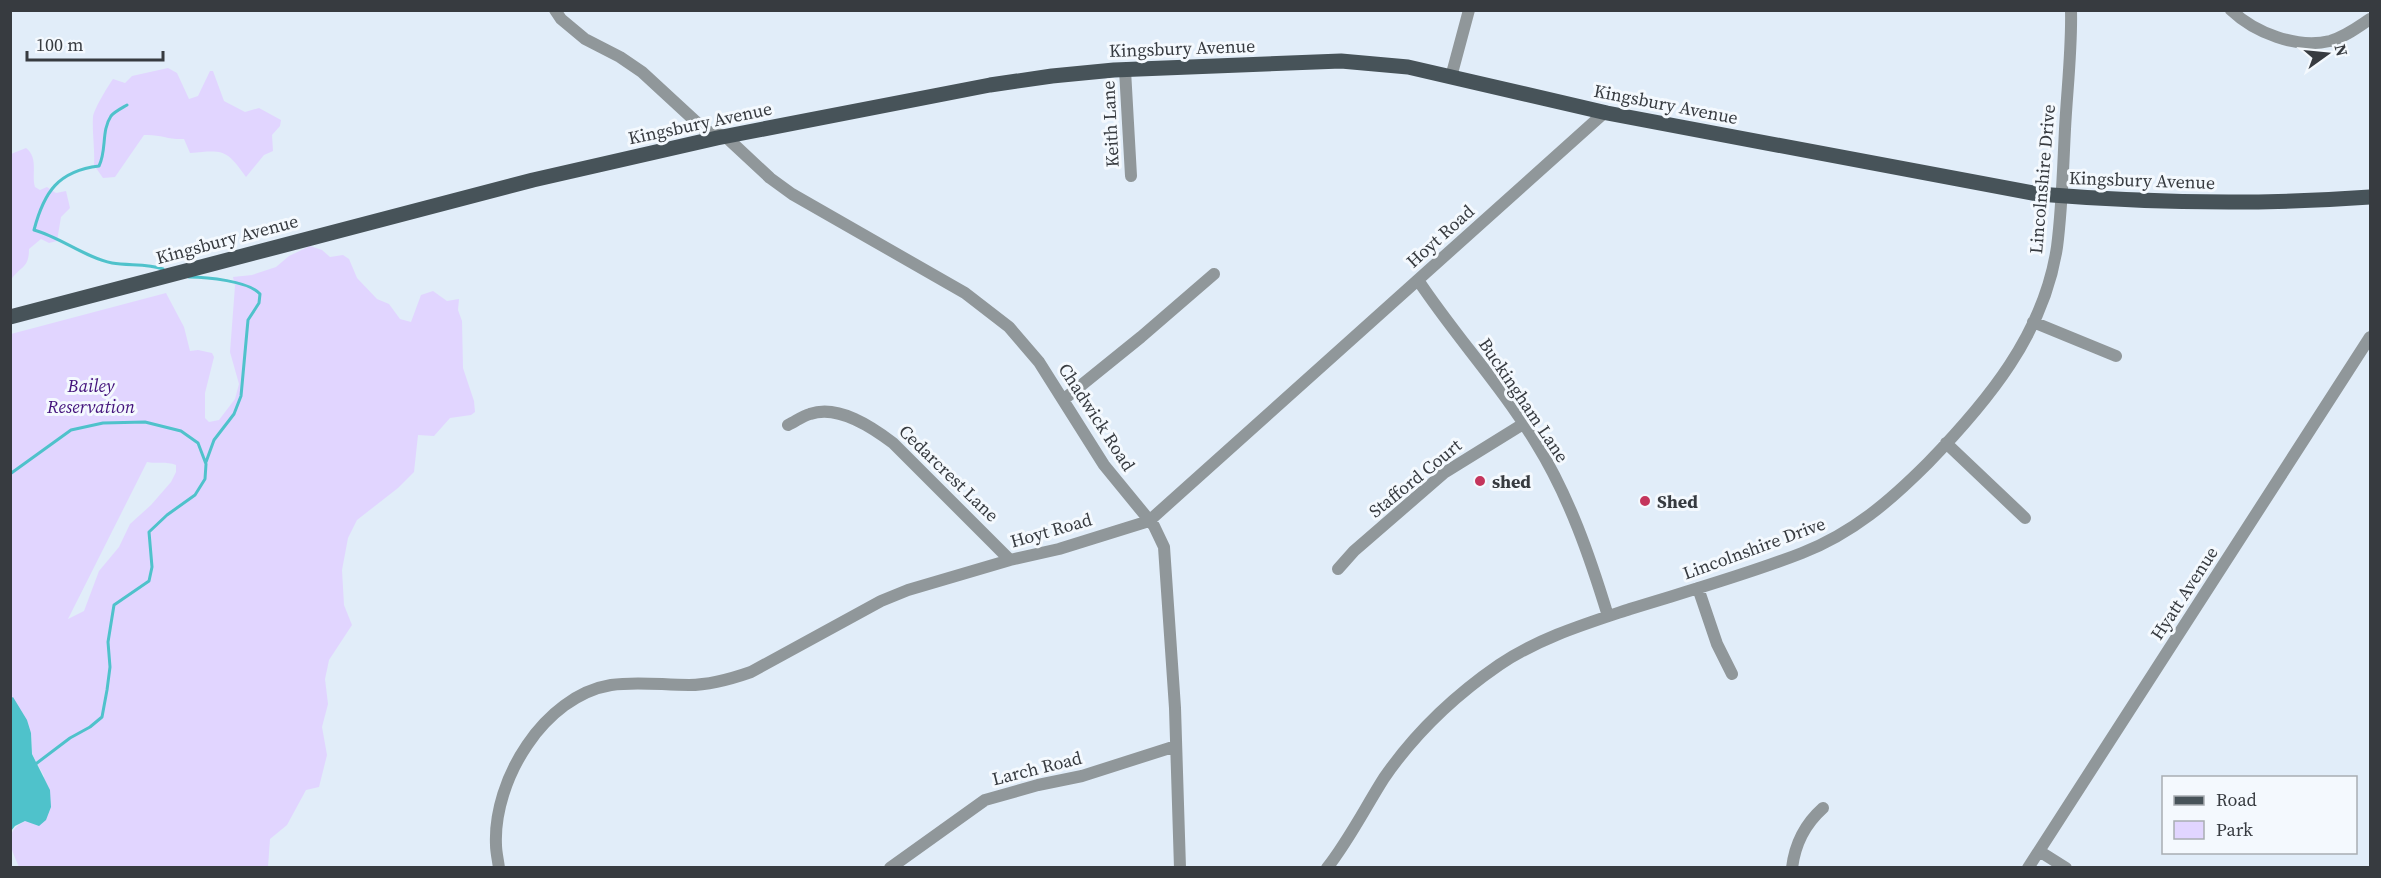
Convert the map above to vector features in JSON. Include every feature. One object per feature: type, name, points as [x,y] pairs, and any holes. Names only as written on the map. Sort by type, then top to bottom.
[{"type":"main road","name":"Kingsbury Avenue","points":[[10,317],[533,180],[725,136],[990,85],[1052,76],[1125,70],[1341,61],[1408,67],[1604,113],[1995,187],[2061,196],[2225,203],[2370,197]]},
{"type":"street","name":"Chadwick Road","points":[[555,10],[585,39],[620,57],[642,72],[706,131],[725,136],[770,178],[792,194],[950,283],[987,308],[1027,346],[1104,465],[1162,540],[1166,554],[1180,867]]},
{"type":"street","points":[[1451,77],[1469,10]]},
{"type":"street","name":"Lincolnshire Drive","points":[[1334,865],[1397,760],[1432,719],[1478,680],[1522,651],[1551,637],[1608,616],[1777,562],[1833,540],[1893,498],[1986,400],[2005,375],[2033,322],[2050,279],[2057,247],[2071,10]]},
{"type":"street","points":[[2231,10],[2240,19],[2255,27],[2293,42],[2329,41],[2348,34],[2370,19]]},
{"type":"street","name":"Keith Lane","points":[[1125,70],[1131,176]]},
{"type":"street","name":"Hoyt Road","points":[[499,867],[496,843],[500,810],[507,786],[529,740],[560,708],[585,694],[608,686],[634,682],[716,683],[751,672],[881,601],[908,590],[1010,560],[1059,549],[1149,521],[1604,113]]},
{"type":"street","points":[[1063,400],[1215,274]]},
{"type":"street","name":"Buckingham Lane","points":[[1418,280],[1438,311],[1491,376],[1537,443],[1566,499],[1608,616]]},
{"type":"street","points":[[2033,322],[2116,356]]},
{"type":"street","name":"Hyatt Avenue","points":[[2028,867],[2370,337]]},
{"type":"street","name":"Cedarcrest Lane","points":[[788,425],[811,413],[827,411],[873,428],[893,443],[1010,560]]},
{"type":"street","name":"Stafford Court","points":[[1338,569],[1354,550],[1444,473],[1523,423]]},
{"type":"street","points":[[1946,443],[2025,518]]},
{"type":"street","points":[[1698,588],[1717,644],[1732,674]]},
{"type":"street","name":"Larch Road","points":[[890,867],[985,800],[1038,784],[1082,776],[1176,746]]},
{"type":"street","points":[[1792,867],[1793,854],[1802,833],[1812,818],[1823,808]]},
{"type":"street","points":[[2039,851],[2066,867]]},
{"type":"green space","points":[[168,68],[177,73],[189,99],[198,96],[210,71],[213,71],[224,101],[245,112],[259,108],[281,120],[280,126],[272,135],[273,151],[264,155],[246,177],[234,161],[223,153],[190,153],[184,139],[144,135],[115,177],[103,178],[94,165],[93,117],[98,103],[113,79],[125,83],[132,76]]},
{"type":"green space","points":[[26,148],[34,162],[35,187],[40,190],[47,187],[56,193],[66,191],[70,208],[61,217],[57,241],[49,243],[41,239],[29,249],[26,264],[11,280],[11,154]]},
{"type":"green space","name":"Bailey Reservation","points":[[310,246],[322,250],[330,257],[343,255],[349,259],[357,278],[377,299],[389,304],[400,319],[411,322],[421,295],[433,291],[447,301],[459,299],[463,368],[474,401],[475,412],[471,415],[450,418],[434,436],[418,435],[414,472],[398,488],[357,520],[348,538],[342,570],[344,605],[352,625],[329,660],[325,679],[328,704],[322,727],[327,755],[319,787],[306,790],[287,825],[270,839],[268,867],[19,867],[11,847],[11,836],[13,831],[25,821],[44,776],[32,754],[31,732],[11,733],[11,334],[166,293],[184,327],[190,351],[212,353],[214,357],[205,393],[205,418],[209,422],[219,420],[235,399],[239,384],[230,352],[235,286],[233,277],[252,275],[276,267],[289,256]],"holes":[[[147,462],[176,465],[176,472],[171,482],[151,505],[130,524],[119,547],[99,571],[84,611],[68,619]]]},
{"type":"water","points":[[13,697],[27,720],[31,733],[32,754],[50,790],[51,807],[46,820],[39,826],[25,821],[11,831],[10,699]]},
{"type":"waterway","points":[[127,105],[112,115],[108,122],[99,166],[63,178],[48,194],[34,230],[102,260],[163,269]]},
{"type":"waterway","points":[[189,277],[237,283],[260,294],[259,303],[248,320],[241,396],[234,414],[214,440],[206,462]]},
{"type":"waterway","points":[[10,474],[71,430],[103,423],[145,422],[181,431],[198,443],[206,464],[205,479],[195,495],[167,515],[149,532],[152,567],[149,581],[114,605],[108,642],[110,667],[102,717],[33,766]]},
{"type":"place","name":"shed","points":[[1480,481]]},
{"type":"place","name":"Shed","points":[[1645,501]]}]
